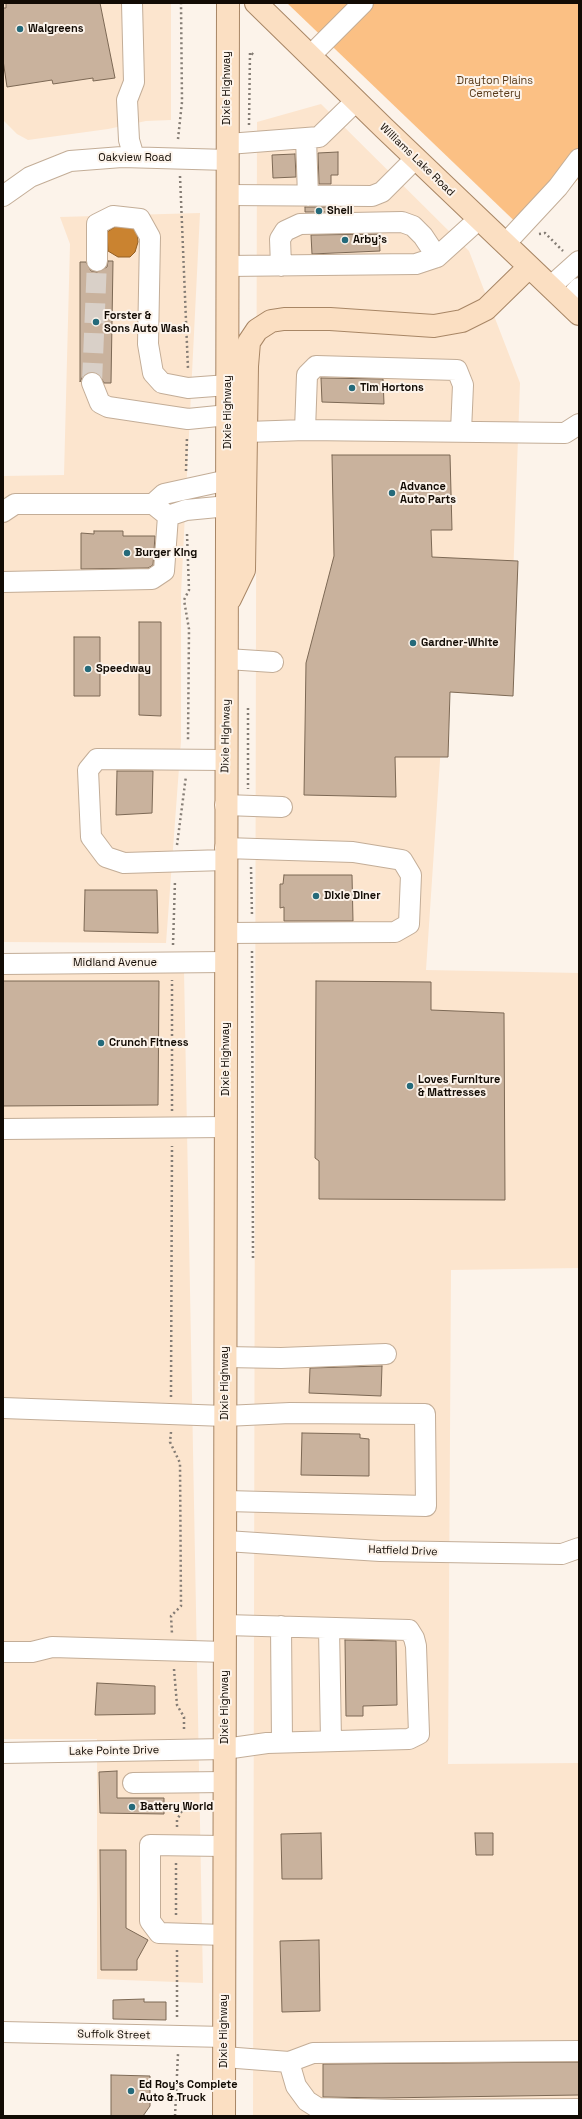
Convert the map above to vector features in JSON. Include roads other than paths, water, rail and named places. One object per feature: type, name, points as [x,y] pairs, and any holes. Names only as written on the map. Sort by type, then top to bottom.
[{"type":"main road","name":"Dixie Highway","points":[[224,2116],[226,1541],[225,805],[228,506],[228,3]]},
{"type":"main road","name":"Williams Lake Road","points":[[256,3],[550,287],[575,302]]},
{"type":"main road","points":[[227,604],[244,570],[247,366],[249,342],[257,330],[271,321],[284,319],[330,319],[434,326],[462,321],[486,309],[529,267]]},
{"type":"street","points":[[132,3],[134,82],[127,100],[129,140],[134,157]]},
{"type":"street","points":[[310,56],[363,3]]},
{"type":"street","name":"Oakview Road","points":[[3,196],[30,177],[70,161],[228,152],[306,138],[319,138],[356,101]]},
{"type":"street","points":[[306,138],[308,196]]},
{"type":"street","points":[[228,195],[372,196],[382,192],[416,158]]},
{"type":"street","points":[[505,244],[521,225],[558,187],[579,159]]},
{"type":"street","points":[[97,261],[97,224],[113,216],[140,219],[150,237],[148,344],[153,374],[162,383],[188,388],[228,385]]},
{"type":"street","points":[[227,266],[416,264],[437,257],[479,219]]},
{"type":"street","points":[[281,266],[280,239],[285,231],[300,224],[402,222],[413,226],[423,236],[437,257]]},
{"type":"street","points":[[550,287],[577,262]]},
{"type":"street","points":[[306,430],[308,375],[316,366],[457,370],[463,385],[461,431]]},
{"type":"street","points":[[92,383],[100,403],[108,407],[188,419],[228,415]]},
{"type":"street","points":[[246,432],[306,430],[566,433],[579,424]]},
{"type":"street","points":[[3,582],[152,579],[164,571],[160,510],[164,494],[228,480]]},
{"type":"street","points":[[3,512],[15,504],[160,510],[186,510],[228,506]]},
{"type":"street","points":[[227,659],[273,662]]},
{"type":"street","points":[[226,760],[97,759],[88,770],[91,838],[106,857],[124,863],[187,861],[225,854],[353,852],[402,860],[411,875],[410,924],[395,932],[226,933]]},
{"type":"street","points":[[225,805],[282,807]]},
{"type":"street","name":"Midland Avenue","points":[[3,964],[226,962]]},
{"type":"street","points":[[3,1129],[226,1127]]},
{"type":"street","points":[[225,1357],[281,1358],[386,1354]]},
{"type":"street","points":[[3,1408],[225,1416],[290,1413],[425,1414],[426,1506],[226,1501]]},
{"type":"street","name":"Hatfield Drive","points":[[226,1541],[388,1551],[562,1554],[579,1548]]},
{"type":"street","points":[[225,1625],[329,1628],[331,1741]]},
{"type":"street","points":[[281,1626],[282,1742]]},
{"type":"street","name":"Lake Pointe Drive","points":[[3,1753],[225,1749],[282,1742],[409,1739],[419,1734],[416,1646],[414,1638],[409,1630],[329,1628]]},
{"type":"street","points":[[3,1652],[32,1652],[52,1646],[225,1652]]},
{"type":"street","points":[[133,1783],[225,1782]]},
{"type":"street","points":[[224,1846],[150,1845],[150,1920],[159,1933],[225,1935]]},
{"type":"street","name":"Suffolk Street","points":[[3,2032],[224,2047],[289,2062]]},
{"type":"street","points":[[579,2051],[313,2053],[289,2062],[296,2086],[308,2101],[318,2108],[396,2110],[579,2109]]},
{"type":"tunnel","points":[[92,383],[97,261]]},
{"type":"place","name":"Walgreens","points":[[20,29]]},
{"type":"place","name":"Shell","points":[[319,211]]},
{"type":"place","name":"Arby's","points":[[345,240]]},
{"type":"place","name":"Forster & Sons Auto Wash","points":[[96,322]]},
{"type":"place","name":"Tim Hortons","points":[[352,388]]},
{"type":"place","name":"Advance Auto Parts","points":[[392,493]]},
{"type":"place","name":"Burger King","points":[[127,553]]},
{"type":"place","name":"Gardner-White","points":[[413,643]]},
{"type":"place","name":"Speedway","points":[[88,669]]},
{"type":"place","name":"Dixie Diner","points":[[316,896]]},
{"type":"place","name":"Crunch Fitness","points":[[101,1043]]},
{"type":"place","name":"Loves Furniture & Mattresses","points":[[410,1086]]},
{"type":"place","name":"Battery World","points":[[132,1807]]},
{"type":"place","name":"Ed Roy's Complete Auto & Truck","points":[[131,2091]]},
{"type":"park label","name":"Drayton Plains Cemetery","points":[[495,87]]}]
